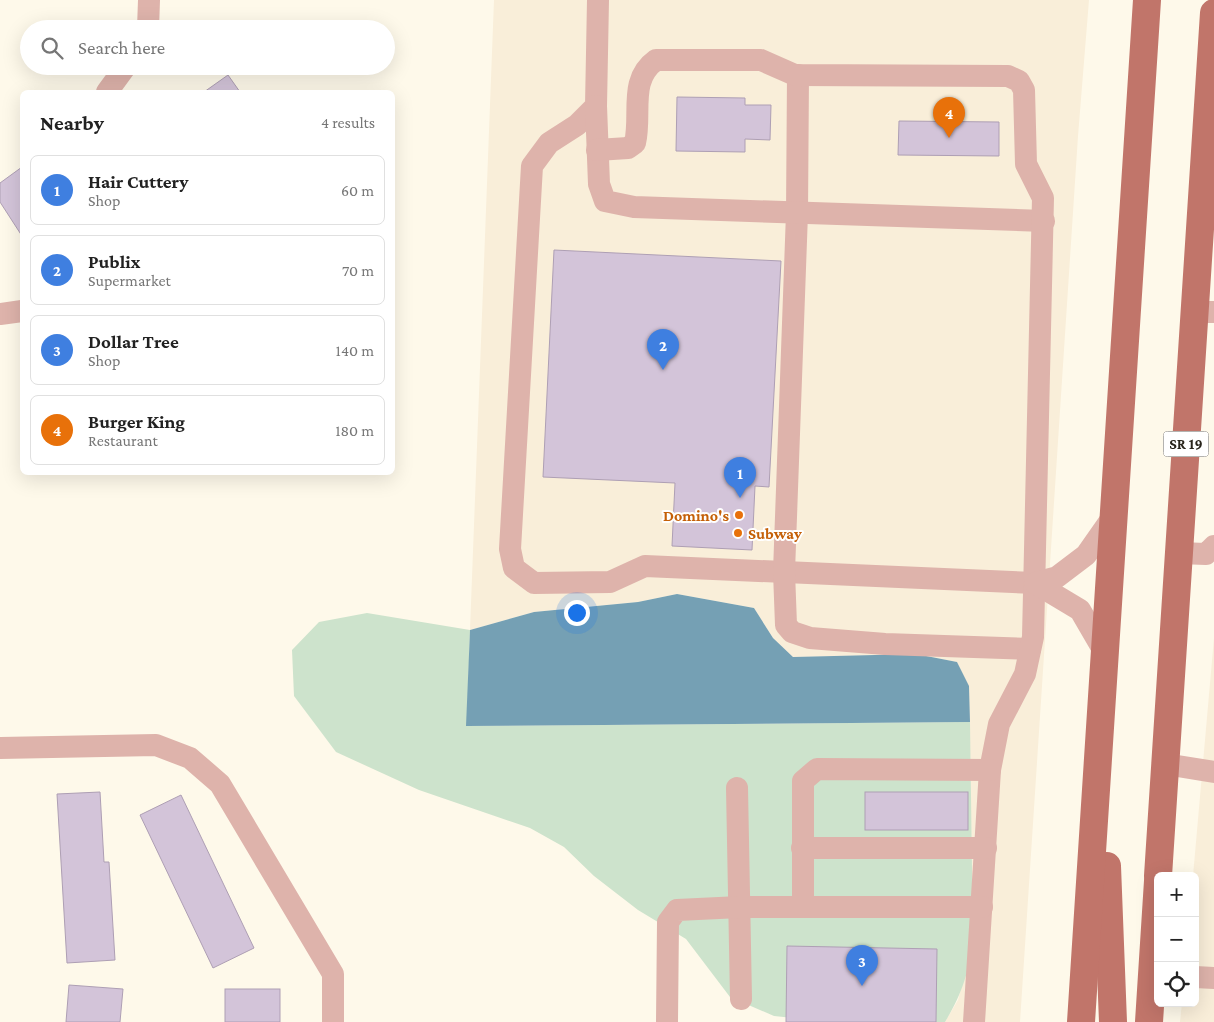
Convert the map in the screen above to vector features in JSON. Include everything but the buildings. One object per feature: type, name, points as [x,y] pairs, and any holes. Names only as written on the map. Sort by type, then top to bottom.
[{"type":"main road","points":[[1081,1022],[1147,0]]},
{"type":"main road","name":"SR 19","points":[[1158,872],[1179,553],[1204,312],[1214,13]]},
{"type":"main road","points":[[1101,712],[1113,1022]]},
{"type":"main road","points":[[1155,962],[1157,917]]},
{"type":"main road","points":[[1149,1022],[1154,983]]},
{"type":"lane","points":[[148,20],[149,0]]},
{"type":"lane","points":[[598,0],[597,150],[599,184],[605,201],[634,207],[1044,221]]},
{"type":"lane","points":[[597,150],[628,148],[635,143],[639,130],[638,91],[645,68],[656,60],[761,60],[798,75],[1008,76],[1019,81],[1024,90],[1026,164],[1043,198],[1044,221],[1033,637],[1024,674],[999,724],[990,770],[974,1022]]},
{"type":"lane","points":[[108,90],[119,75]]},
{"type":"lane","points":[[798,75],[797,213],[784,572],[786,625],[792,632],[810,638],[885,644],[1030,649]]},
{"type":"lane","points":[[596,106],[577,125],[549,143],[532,166],[510,549],[514,568],[534,583],[610,582],[645,566],[1035,583],[1057,577],[1086,555],[1114,515]]},
{"type":"lane","points":[[0,314],[20,311]]},
{"type":"lane","points":[[1179,553],[1206,554],[1214,546]]},
{"type":"lane","points":[[1035,583],[1080,610],[1105,652]]},
{"type":"lane","points":[[0,748],[156,746],[190,758],[220,784],[333,974],[332,1022]]},
{"type":"lane","points":[[1165,764],[1214,772]]},
{"type":"lane","points":[[803,907],[803,781],[817,769],[990,770]]},
{"type":"lane","points":[[737,788],[740,999]]},
{"type":"lane","points":[[802,848],[986,848]]},
{"type":"lane","points":[[667,1022],[668,922],[677,910],[740,907],[982,907]]},
{"type":"lane","points":[[1199,977],[1214,978]]},
{"type":"shaded area","points":[[494,0],[1089,0],[1078,136],[1020,1022],[945,1022],[958,1000],[973,942],[969,687],[957,662],[916,654],[793,657],[773,638],[754,608],[677,594],[638,602],[534,612],[470,630]]},
{"type":"shaded area","points":[[1214,638],[1214,1022],[1180,1022],[1182,1007],[1199,1007],[1199,872],[1193,872]]},
{"type":"green space","points":[[367,613],[470,630],[467,726],[970,722],[973,942],[964,984],[945,1022],[832,1022],[774,1016],[730,997],[686,939],[638,910],[594,876],[564,847],[530,828],[419,790],[336,752],[294,696],[292,650],[319,622]]},
{"type":"water","points":[[677,594],[754,608],[773,638],[793,657],[916,654],[957,662],[969,686],[970,722],[466,726],[470,630],[534,612],[638,602]]},
{"type":"place","name":"Burger King","points":[[949,138]]},
{"type":"place","name":"Publix","points":[[663,370]]},
{"type":"place","name":"Hair Cuttery","points":[[740,498]]},
{"type":"place","name":"Domino's","points":[[739,515]]},
{"type":"place","name":"Subway","points":[[738,533]]},
{"type":"place","name":"Dollar Tree","points":[[862,986]]}]
